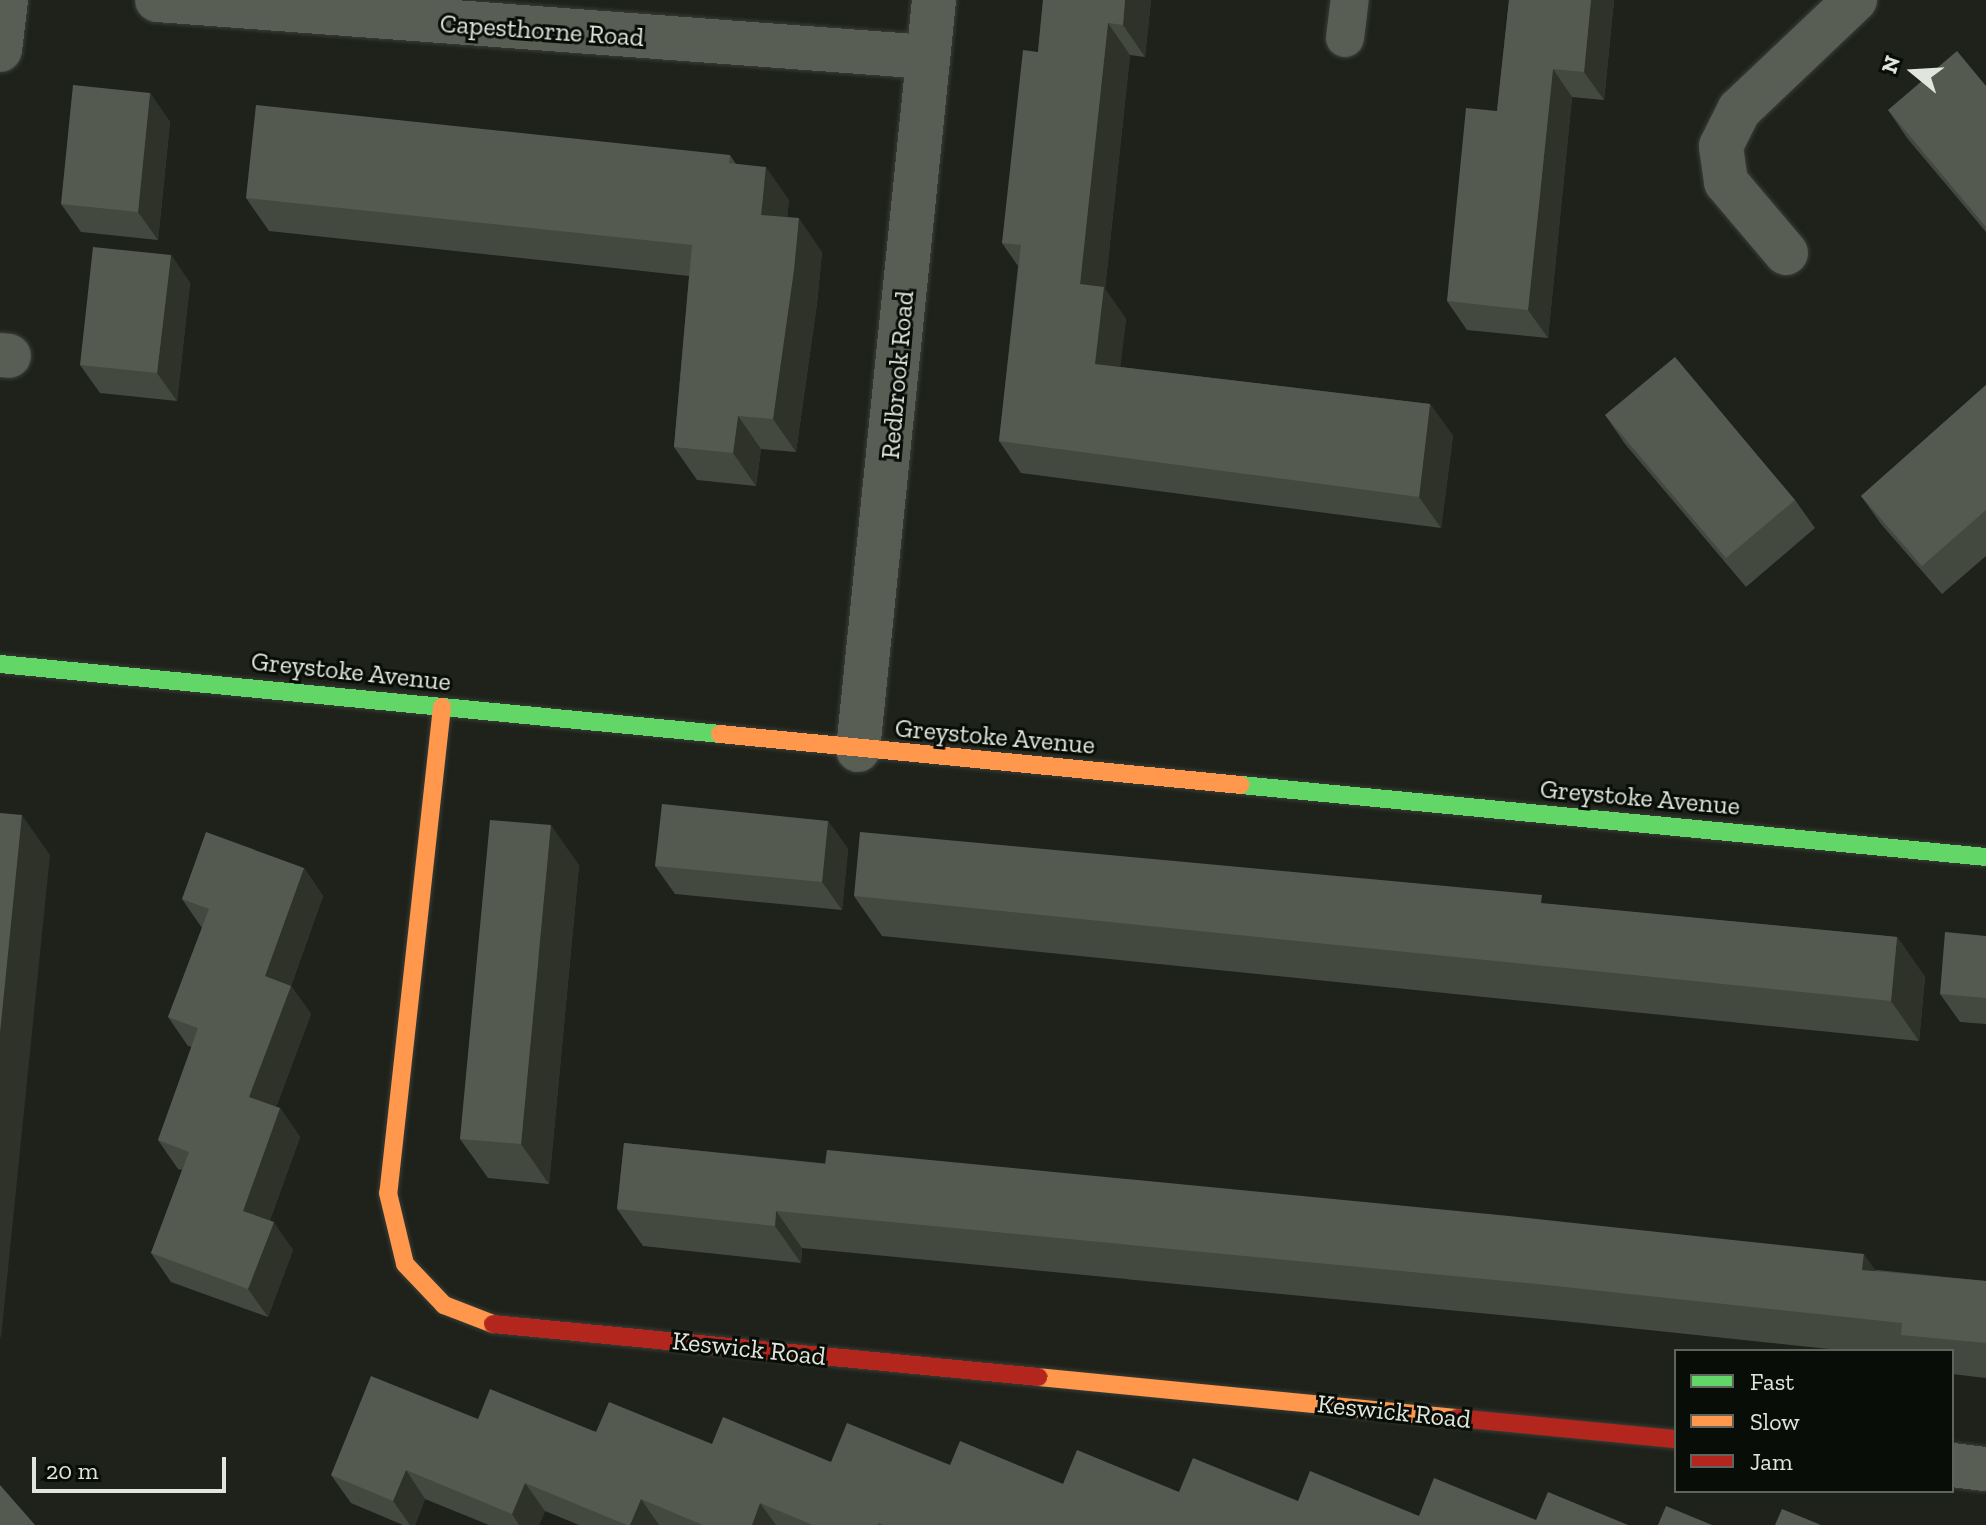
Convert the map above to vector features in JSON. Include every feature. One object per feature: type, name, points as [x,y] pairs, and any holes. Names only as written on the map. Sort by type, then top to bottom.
[{"type":"street","points":[[0,50],[6,0]]},
{"type":"street","name":"Capesthorne Road","points":[[157,0],[354,8],[927,57]]},
{"type":"street","name":"Redbrook Road","points":[[858,750],[934,0]]},
{"type":"street","points":[[1786,253],[1726,182],[1721,146],[1739,110],[1855,0]]},
{"type":"street","name":"Greystoke Avenue","points":[[0,664],[858,750],[1986,857]]},
{"type":"street","name":"Keswick Road","points":[[442,707],[388,1193],[405,1264],[444,1305],[488,1324],[1674,1439]]},
{"type":"street","points":[[1954,1465],[1986,1469]]},
{"type":"lane","points":[[1345,38],[1350,0]]},
{"type":"building","points":[[1043,0],[1125,0],[1123,25],[1108,23],[1080,284],[1104,287],[1095,364],[1430,404],[1419,497],[999,441],[1021,245],[1002,243],[1023,50],[1038,52]]},
{"type":"building","points":[[1509,0],[1591,0],[1584,72],[1553,69],[1528,310],[1447,301],[1466,108],[1497,111]]},
{"type":"building","points":[[1957,51],[1986,86],[1986,227],[1888,110]]},
{"type":"building","points":[[73,85],[150,93],[138,212],[61,204]]},
{"type":"building","points":[[256,105],[730,155],[729,163],[766,167],[761,215],[799,218],[773,419],[738,416],[733,453],[674,447],[692,245],[246,198]]},
{"type":"building","points":[[93,247],[171,255],[157,373],[80,365]]},
{"type":"building","points":[[1675,357],[1795,500],[1726,558],[1605,415]]},
{"type":"building","points":[[1986,385],[1986,510],[1922,566],[1861,496]]},
{"type":"building","points":[[662,804],[828,821],[822,882],[655,866]]},
{"type":"building","points":[[0,813],[22,815],[0,1034]]},
{"type":"building","points":[[490,820],[551,825],[521,1144],[460,1139]]},
{"type":"building","points":[[206,832],[304,868],[265,976],[291,986],[249,1097],[280,1108],[243,1211],[274,1222],[248,1289],[151,1253],[189,1152],[158,1140],[198,1028],[168,1017],[209,909],[182,899]]},
{"type":"building","points":[[860,832],[1542,895],[1541,903],[1897,937],[1891,1001],[854,896]]},
{"type":"building","points":[[1945,932],[1986,936],[1986,998],[1940,994]]},
{"type":"building","points":[[624,1143],[825,1164],[827,1150],[1864,1254],[1862,1270],[1986,1281],[1986,1343],[1901,1335],[1902,1323],[1537,1284],[776,1211],[775,1226],[617,1209]]},
{"type":"building","points":[[371,1376],[478,1419],[490,1389],[596,1432],[609,1402],[712,1444],[723,1417],[831,1462],[847,1423],[950,1465],[960,1441],[1063,1484],[1077,1450],[1179,1492],[1193,1458],[1298,1501],[1310,1471],[1419,1516],[1434,1478],[1536,1520],[1548,1492],[1628,1525],[813,1525],[760,1503],[752,1525],[703,1525],[641,1499],[630,1525],[627,1525],[525,1483],[512,1514],[406,1470],[393,1501],[331,1475]]},
{"type":"building","points":[[0,1485],[35,1525],[0,1525]]},
{"type":"building","points":[[1666,1506],[1712,1525],[1658,1525]]},
{"type":"building","points":[[1782,1509],[1821,1525],[1775,1525]]},
{"type":"traffic: fast","points":[[0,664],[720,734]]},
{"type":"traffic: fast","points":[[1241,785],[1986,857]]},
{"type":"traffic: slow","points":[[442,707],[388,1193],[405,1264],[444,1305],[493,1324]]},
{"type":"traffic: slow","points":[[720,734],[1241,785]]},
{"type":"traffic: slow","points":[[1038,1377],[1457,1418]]},
{"type":"traffic: jam","points":[[493,1324],[1038,1377]]},
{"type":"traffic: jam","points":[[1457,1418],[1674,1439]]}]
